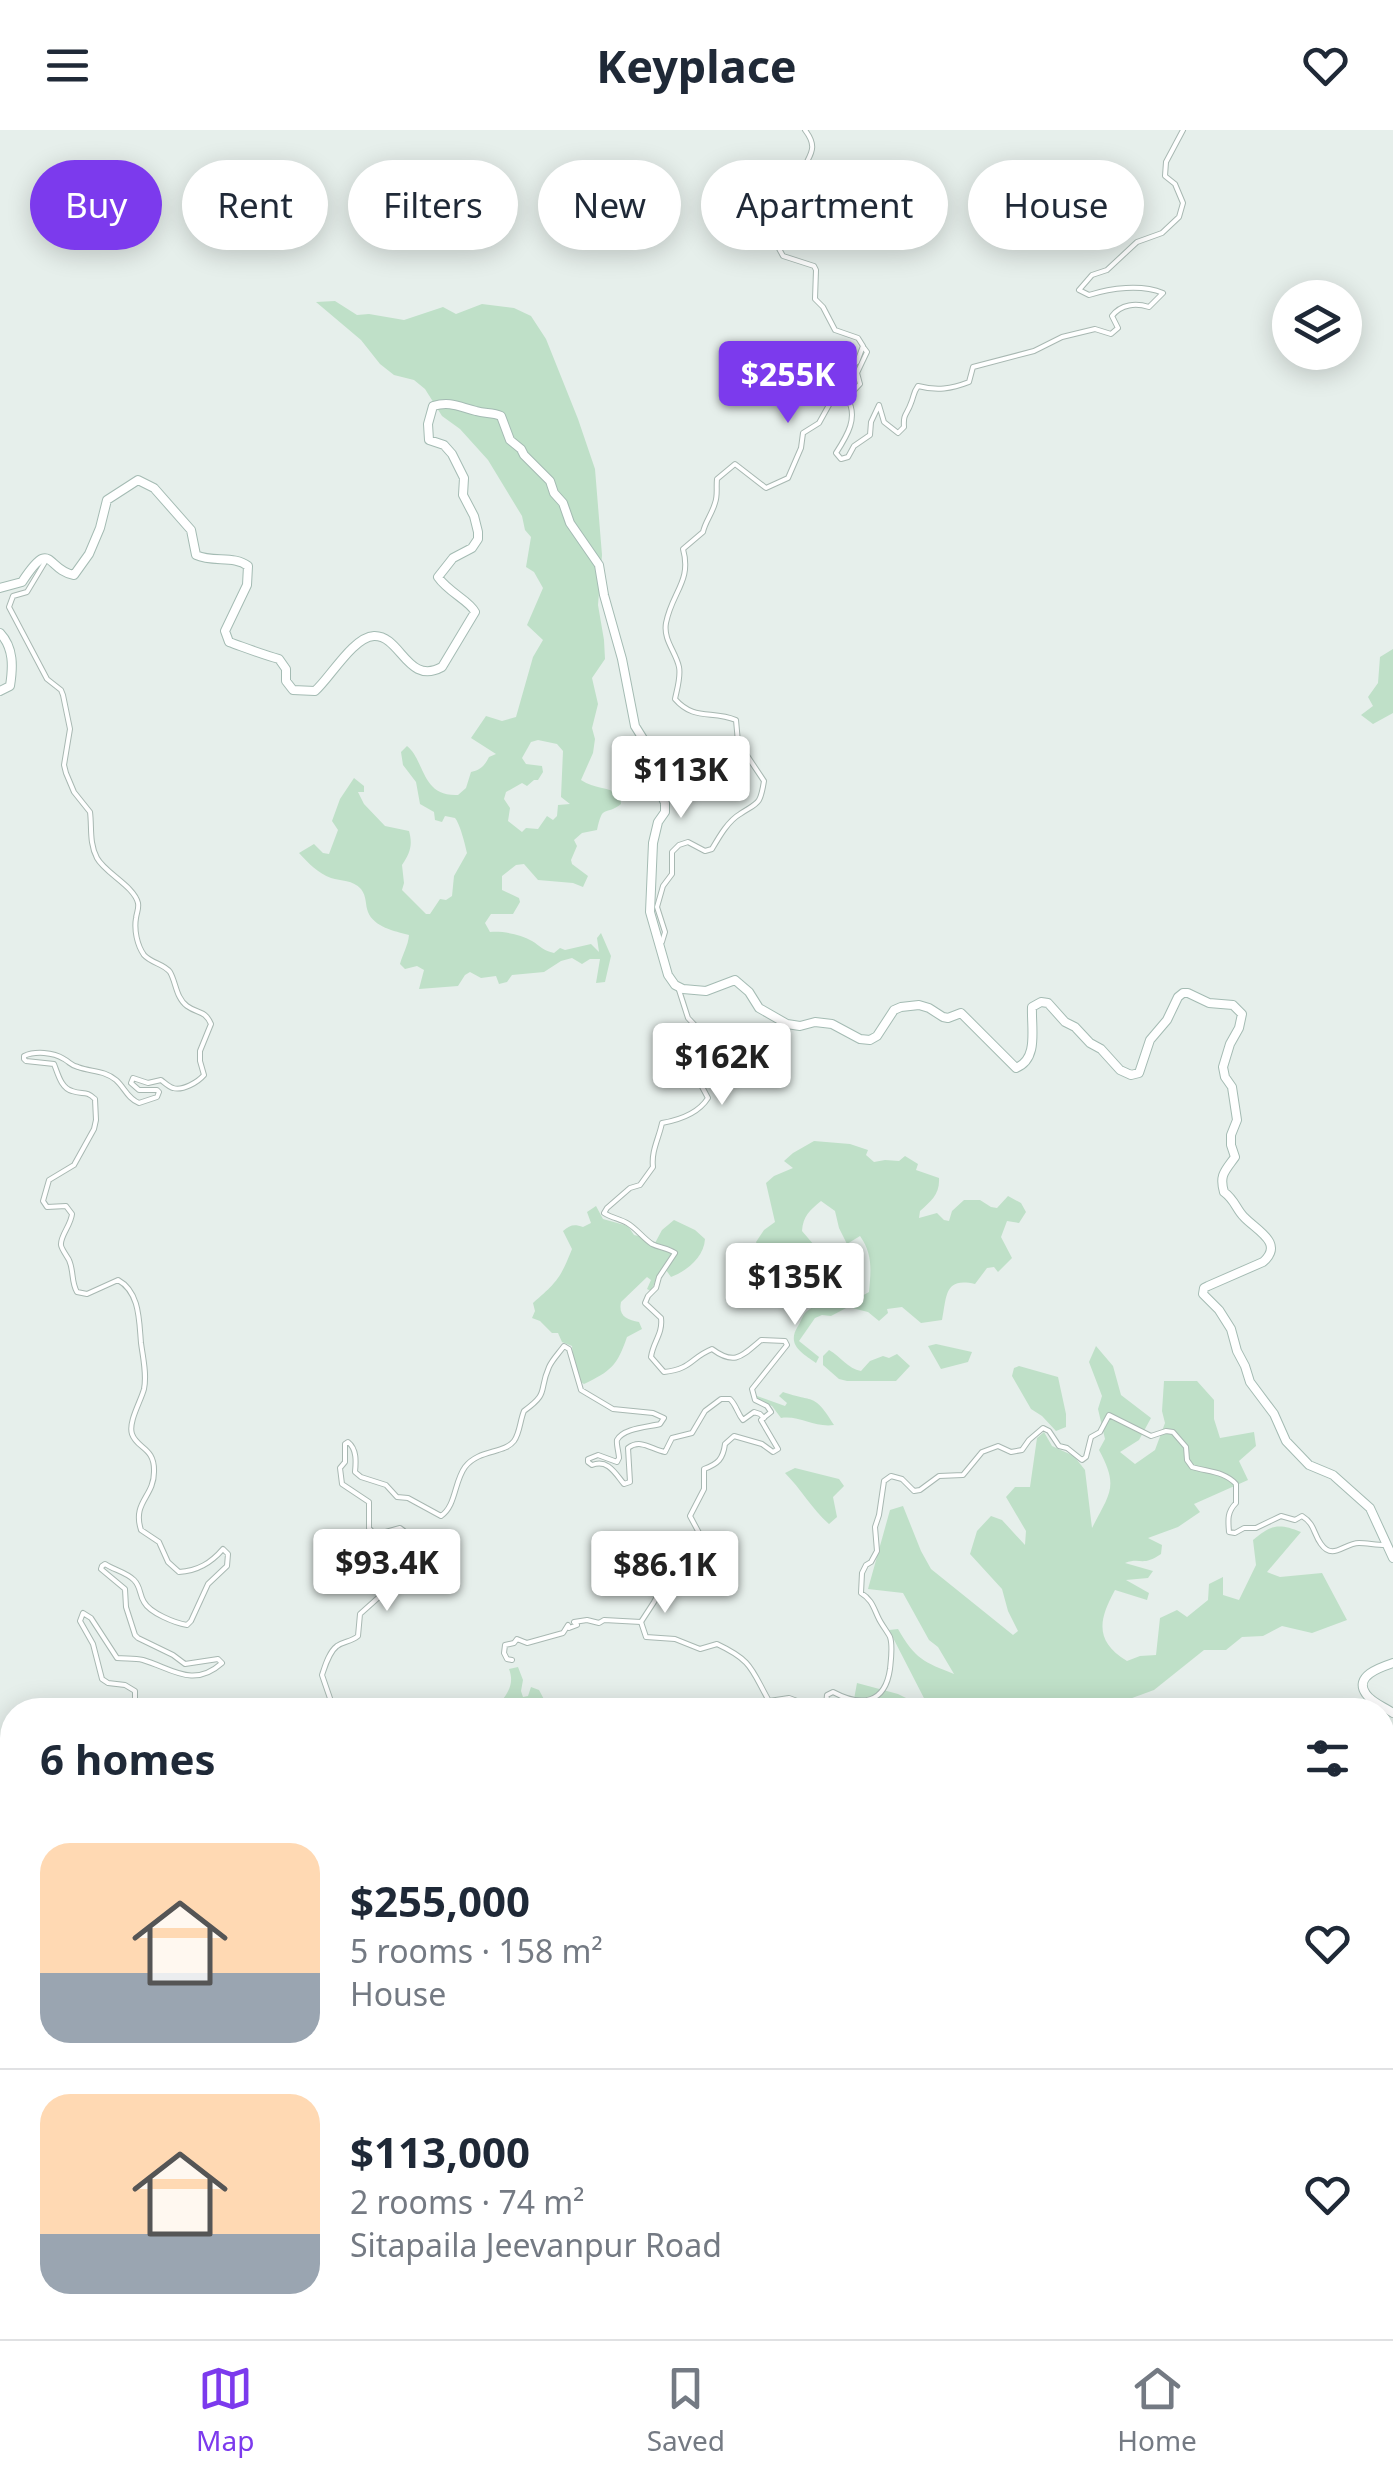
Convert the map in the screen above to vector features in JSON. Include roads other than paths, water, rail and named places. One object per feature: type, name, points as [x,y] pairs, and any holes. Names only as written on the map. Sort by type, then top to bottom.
[{"type":"street","points":[[806,130],[813,142],[811,158],[803,170],[796,199],[775,226],[774,236],[783,256],[814,266],[815,300],[835,330],[858,338],[867,352],[857,373],[860,384],[847,398],[852,404],[852,425],[836,453],[841,459],[848,458],[854,446],[870,436],[870,422],[879,406],[884,422],[898,432],[904,427],[904,415],[918,386],[932,390],[954,388],[968,382],[974,367],[1034,351],[1062,337],[1094,328],[1112,334],[1118,328],[1112,316],[1116,311],[1137,304],[1149,307],[1163,293],[1137,288],[1089,295],[1080,290],[1092,275],[1107,270],[1137,242],[1162,234],[1179,218],[1183,203],[1175,184],[1165,176],[1166,162],[1184,130]]},
{"type":"street","points":[[660,947],[665,932],[657,907],[662,886],[672,874],[672,852],[688,842],[705,851],[712,848],[739,814],[754,808],[764,781],[738,742],[736,720],[684,709],[675,698],[679,668],[664,627],[686,575],[684,548],[703,532],[717,495],[717,479],[734,464],[766,488],[788,478],[803,433],[819,423],[829,405],[825,395],[849,379],[849,370],[863,346]]},
{"type":"street","points":[[0,588],[22,582],[34,565],[46,558],[66,574],[74,575],[89,554],[108,500],[134,482],[142,481],[154,488],[191,530],[196,555],[240,560],[248,566],[247,586],[225,631],[229,642],[279,660],[293,690],[315,692],[345,656],[370,636],[392,644],[411,666],[437,670],[475,612],[438,577],[453,558],[472,548],[478,532],[463,495],[464,478],[452,454],[427,436],[434,406],[464,406],[501,416],[510,440],[550,481],[554,493],[564,503],[570,523],[599,565],[633,720],[650,750],[655,780],[665,804],[653,843],[650,912],[668,975],[680,991],[688,1018],[708,1039],[691,1066],[708,1098],[706,1104],[695,1113],[662,1123],[652,1154],[653,1167],[640,1185],[630,1188],[604,1213],[627,1222],[636,1233],[674,1254],[646,1303],[661,1318],[661,1334],[651,1357],[664,1372],[680,1370],[712,1349],[728,1359],[740,1357],[761,1340],[785,1341],[786,1345],[752,1388],[755,1400],[771,1412],[761,1420],[778,1449],[773,1452],[762,1444],[734,1436],[725,1444],[724,1455],[716,1465],[704,1469],[704,1490],[690,1516],[706,1546],[670,1573],[640,1622]]},
{"type":"street","points":[[46,558],[27,592],[13,596],[9,607],[47,680],[63,695],[70,729],[66,773],[74,792],[90,812],[89,830],[98,860],[136,899],[139,906],[135,928],[144,954],[170,971],[183,1001],[208,1016],[211,1024],[200,1051],[204,1074],[200,1080],[173,1088],[161,1080],[148,1083],[133,1078],[131,1083],[139,1090],[160,1092],[157,1098],[139,1103],[129,1098],[119,1082],[100,1071],[75,1067],[54,1054],[30,1052],[24,1059],[54,1064],[59,1079],[71,1092],[86,1092],[95,1099],[94,1129],[74,1164],[49,1180],[43,1201],[47,1207],[66,1206],[72,1214],[61,1246],[70,1262],[77,1292],[87,1294],[118,1280],[128,1286],[136,1304],[146,1383],[131,1430],[154,1459],[152,1488],[138,1510],[142,1530],[159,1542],[168,1562],[179,1572],[210,1563],[223,1549],[228,1554],[226,1566],[208,1584],[187,1624],[152,1611],[133,1579],[105,1564],[102,1566],[125,1589],[126,1607],[138,1638],[185,1664],[218,1659],[222,1663],[211,1671],[191,1676],[146,1660],[117,1658],[91,1618],[83,1613],[80,1621],[93,1644],[102,1679],[125,1684],[135,1691],[135,1698]]},
{"type":"street","points":[[0,633],[12,656],[10,686],[0,690]]},
{"type":"street","points":[[675,986],[706,992],[735,980],[750,992],[758,1008],[788,1024],[832,1024],[870,1040],[894,1010],[901,1007],[919,1005],[948,1018],[961,1013],[1016,1068],[1028,1062],[1032,1049],[1032,1007],[1048,1003],[1064,1022],[1075,1026],[1120,1070],[1131,1075],[1140,1073],[1150,1040],[1183,993],[1237,1008],[1242,1014],[1239,1028],[1223,1067],[1232,1087],[1237,1120],[1231,1135],[1235,1156],[1220,1179],[1224,1192],[1270,1241],[1272,1249],[1264,1262],[1204,1288],[1202,1294],[1231,1328],[1250,1382],[1274,1414],[1286,1441],[1308,1466],[1333,1476],[1370,1508],[1393,1556]]},
{"type":"street","points":[[330,1698],[322,1675],[334,1649],[358,1636],[360,1614],[398,1580],[419,1575],[440,1550],[439,1546],[416,1541],[400,1528],[375,1535],[369,1528],[369,1502],[342,1484],[340,1468],[345,1462],[345,1444],[352,1445],[355,1472],[361,1477],[386,1484],[397,1497],[408,1498],[441,1516],[449,1510],[457,1480],[467,1464],[488,1451],[507,1447],[517,1438],[524,1410],[539,1400],[550,1365],[564,1346],[569,1349],[581,1390],[612,1408],[664,1418],[660,1424],[630,1431],[619,1438],[616,1444],[620,1458],[616,1462],[598,1455],[588,1459],[592,1465],[605,1464],[624,1484],[630,1482],[631,1445],[642,1443],[665,1452],[672,1438],[692,1433],[705,1411],[720,1399],[730,1400],[743,1420],[754,1412],[764,1418]]},
{"type":"street","points":[[872,1698],[888,1680],[891,1639],[871,1599],[861,1593],[862,1572],[877,1551],[875,1526],[884,1481],[891,1476],[902,1479],[914,1491],[920,1490],[939,1476],[963,1474],[982,1452],[998,1446],[1011,1452],[1022,1450],[1043,1428],[1059,1446],[1082,1460],[1091,1437],[1100,1432],[1110,1415],[1151,1436],[1166,1430],[1174,1432],[1186,1447],[1192,1468],[1219,1472],[1236,1484],[1229,1532],[1256,1528],[1281,1516],[1295,1520],[1302,1516],[1331,1552],[1358,1542],[1388,1546]]},
{"type":"street","points":[[512,1660],[507,1659],[504,1645],[517,1639],[527,1643],[563,1632],[568,1626],[577,1626],[574,1622],[640,1622]]},
{"type":"street","points":[[640,1622],[646,1638],[675,1639],[700,1649],[717,1644],[734,1652],[751,1664],[767,1698]]},
{"type":"street","points":[[1372,1698],[1363,1686],[1365,1678],[1393,1663]]},
{"type":"street","points":[[827,1698],[832,1692],[848,1698]]}]
